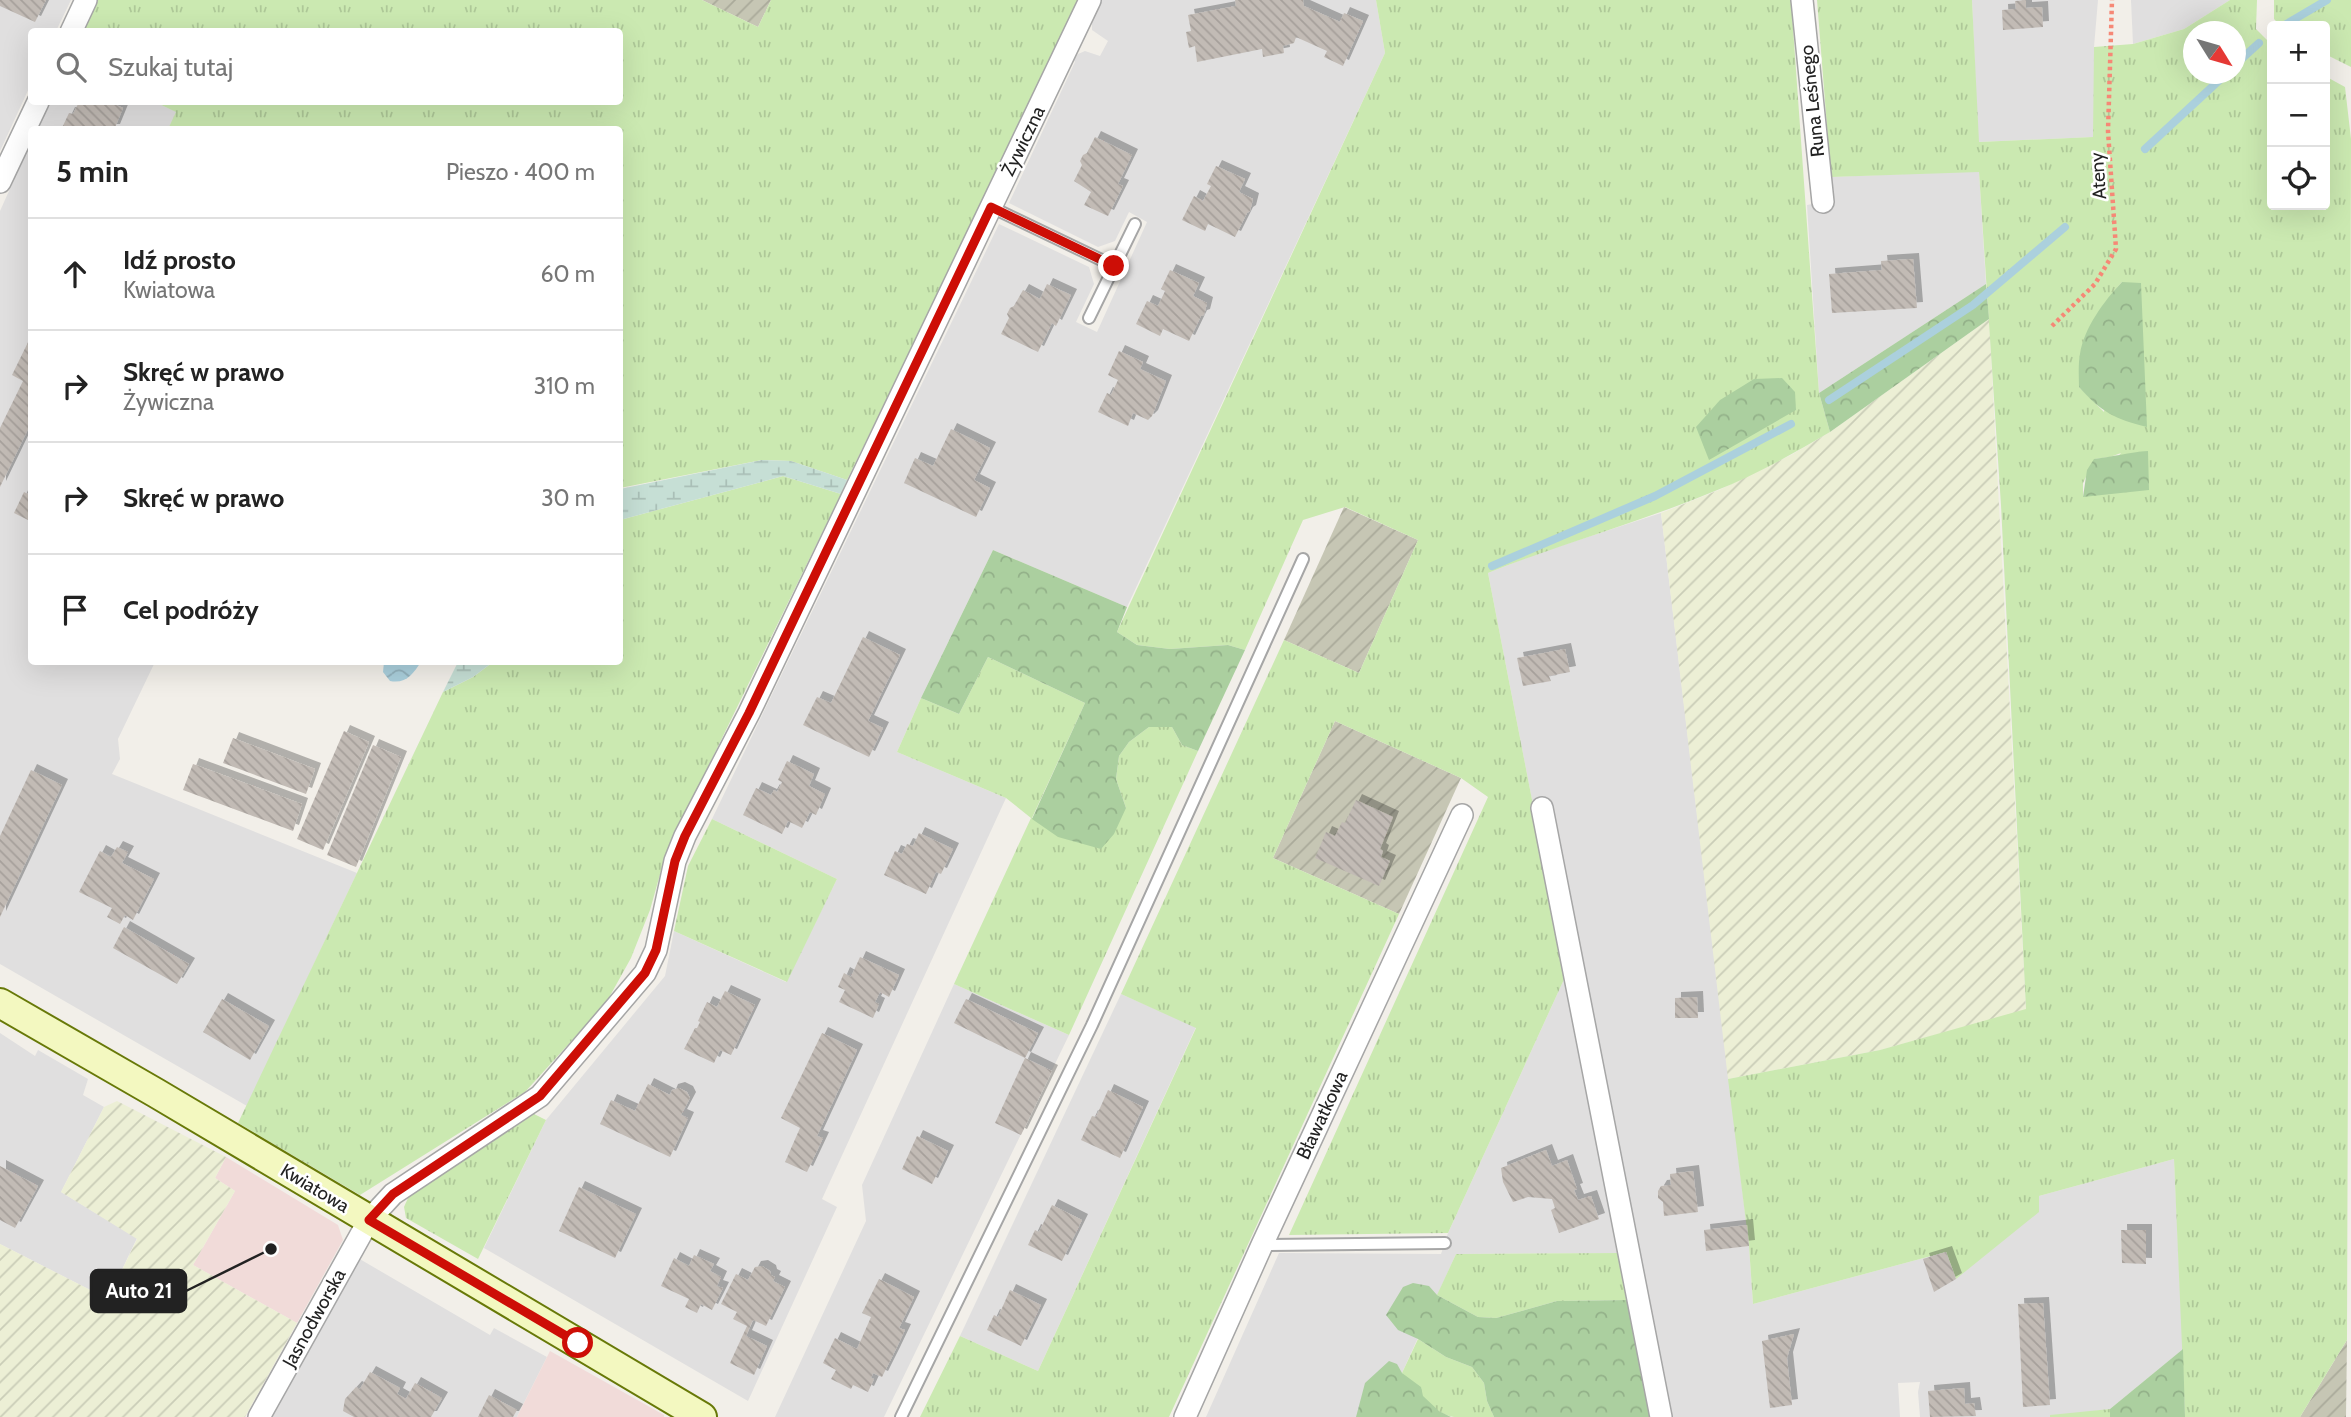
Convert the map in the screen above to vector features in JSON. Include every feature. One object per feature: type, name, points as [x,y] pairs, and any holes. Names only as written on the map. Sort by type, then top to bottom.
[{"type":"street","points":[[73,28],[86,0]]},
{"type":"street","name":"Żywiczna","points":[[369,1220],[393,1194],[540,1096],[645,973],[656,950],[675,861],[685,836],[749,713],[1090,0]]},
{"type":"street","name":"Runa Leśnego","points":[[1802,0],[1823,202]]},
{"type":"street","points":[[0,182],[37,105]]},
{"type":"street","points":[[1542,808],[1661,1417]]},
{"type":"street","name":"Bławatkowa","points":[[1185,1417],[1462,814]]},
{"type":"street","name":"Kwiatowa","points":[[0,1003],[702,1417]]},
{"type":"street","name":"Jasnodworska","points":[[259,1417],[369,1220]]},
{"type":"lane","points":[[991,207],[1114,266]]},
{"type":"lane","points":[[1089,318],[1135,223]]},
{"type":"lane","points":[[901,1417],[1092,1025],[1303,559]]},
{"type":"lane","points":[[1262,1245],[1445,1243]]},
{"type":"path","name":"Ateny","points":[[2052,326],[2095,285],[2116,249],[2108,131],[2112,0]]},
{"type":"shaded area","points":[[0,0],[71,0],[57,28],[28,28],[28,90],[0,151]]},
{"type":"shaded area","points":[[702,0],[771,0],[758,27]]},
{"type":"shaded area","points":[[1102,0],[1376,0],[1385,53],[1127,607],[993,550],[921,698],[897,752],[1006,798],[822,1199],[837,1207],[748,1401],[484,1248],[546,1120],[665,976],[674,931],[786,982],[837,879],[712,819],[999,224],[1089,267],[1094,284],[1076,322],[1097,332],[1147,222],[1129,212],[1115,241],[1098,247],[1009,203],[1074,60],[1078,54],[1085,51],[1100,56],[1108,41],[1092,30],[1092,21]]},
{"type":"shaded area","points":[[1972,0],[2098,0],[2094,47],[2094,137],[1978,142]]},
{"type":"shaded area","points":[[2131,0],[2230,0],[2197,21],[2183,21],[2183,29],[2133,44]]},
{"type":"shaded area","points":[[49,105],[162,105],[177,112],[170,126],[39,126]]},
{"type":"shaded area","points":[[28,149],[28,665],[154,665],[118,739],[120,759],[112,774],[357,873],[247,1106],[0,964],[0,211]]},
{"type":"shaded area","points":[[1979,171],[1986,284],[1819,393],[1807,205],[1823,202],[1831,177]]},
{"type":"shaded area","points":[[1989,319],[2026,1010],[1880,1050],[1728,1079],[1661,513],[1719,490],[1791,455],[1830,432]]},
{"type":"shaded area","points":[[1344,507],[1418,540],[1359,673],[1284,640]]},
{"type":"shaded area","points":[[1661,513],[1749,1246],[1753,1304],[1946,1252],[1956,1278],[2039,1196],[2174,1159],[2183,1349],[2110,1409],[2050,1417],[1920,1417],[1920,1382],[1898,1383],[1900,1417],[1667,1417],[1548,800],[1532,800],[1488,573],[1539,553]]},
{"type":"shaded area","points":[[1335,721],[1461,778],[1399,914],[1273,858]]},
{"type":"shaded area","points":[[1566,975],[1621,1253],[1456,1254],[1382,1417],[1206,1417],[1279,1253],[1441,1254],[1448,1233]]},
{"type":"shaded area","points":[[954,984],[1069,1035],[884,1417],[775,1417],[866,1221],[862,1185]]},
{"type":"shaded area","points":[[1121,994],[1196,1027],[1038,1371],[960,1336]]},
{"type":"shaded area","points":[[0,1033],[35,1056],[38,1050],[88,1079],[83,1095],[104,1107],[61,1192],[137,1238],[108,1299],[0,1244]]},
{"type":"shaded area","points":[[117,1101],[226,1157],[215,1178],[235,1191],[193,1265],[297,1323],[245,1417],[0,1417],[0,1244],[108,1299],[137,1239],[61,1192],[104,1107]]},
{"type":"shaded area","points":[[226,1157],[338,1225],[343,1240],[297,1323],[193,1265],[235,1191],[215,1178]]},
{"type":"shaded area","points":[[358,1258],[490,1335],[494,1328],[547,1357],[517,1417],[271,1417]]},
{"type":"shaded area","points":[[2347,1340],[2346,1417],[2300,1417]]},
{"type":"shaded area","points":[[550,1351],[664,1415],[664,1417],[517,1417]]},
{"type":"green space","points":[[97,0],[702,0],[758,27],[771,0],[1081,0],[847,480],[791,461],[762,460],[623,487],[623,126],[169,126],[176,112],[161,105],[623,105],[623,28],[85,28]]},
{"type":"green space","points":[[1376,0],[1791,0],[1819,393],[1830,432],[1774,464],[1715,491],[1488,573],[1566,975],[1448,1233],[1289,1235],[1488,797],[1461,778],[1335,721],[1273,858],[1399,914],[1169,1417],[920,1417],[960,1336],[1038,1371],[1196,1028],[1121,994],[1284,640],[1359,673],[1418,540],[1345,507],[1303,520],[1245,650],[1228,645],[1170,649],[1137,645],[1117,632],[1385,53]]},
{"type":"green space","points":[[1817,0],[1972,0],[1979,142],[2093,137],[2094,47],[2133,44],[2183,29],[2183,84],[2246,84],[2246,21],[2197,21],[2230,0],[2257,0],[2256,29],[2267,40],[2267,210],[2330,210],[2330,79],[2345,87],[2351,139],[2347,1340],[2300,1417],[2185,1417],[2174,1159],[2039,1196],[2039,1212],[1956,1279],[1946,1252],[1753,1304],[1749,1246],[1728,1079],[1880,1050],[2026,1009],[2001,505],[1979,172],[1831,177]],"holes":[[[2122,282],[2104,412],[2079,387],[2100,318]],[[2121,453],[2083,497],[2083,483],[2095,459]]]},
{"type":"green space","points":[[2274,0],[2351,0],[2351,67],[2330,56],[2330,21],[2274,19]]},
{"type":"green space","points":[[2122,282],[2141,283],[2147,427],[2109,413],[2094,403],[2079,387],[2079,358],[2086,334],[2102,306]]},
{"type":"green space","points":[[1986,284],[1989,319],[1830,432],[1819,393]]},
{"type":"green space","points":[[1782,378],[1795,392],[1796,410],[1709,460],[1696,427],[1720,400],[1754,379]]},
{"type":"green space","points":[[2148,451],[2149,490],[2083,497],[2087,470],[2094,459]]},
{"type":"green space","points":[[762,460],[791,461],[847,480],[841,494],[783,476],[623,519],[623,488]]},
{"type":"green space","points":[[783,476],[841,494],[666,853],[650,910],[631,958],[606,1003],[525,1092],[360,1195],[238,1123],[443,692],[473,677],[489,665],[623,665],[623,519]]},
{"type":"green space","points":[[993,550],[1127,607],[1117,632],[1137,645],[1170,649],[1228,645],[1245,650],[1198,751],[1182,745],[1172,727],[1149,727],[1129,742],[1119,756],[1116,779],[1126,808],[1114,834],[1101,849],[1058,837],[1032,819],[1085,703],[988,657],[959,714],[921,698]]},
{"type":"green space","points":[[988,657],[1085,703],[1032,818],[1126,808],[1116,779],[1119,756],[1129,742],[1149,727],[1172,727],[1182,745],[1198,751],[1069,1035],[954,984],[1031,818],[1006,798],[897,752],[921,698],[959,714]]},
{"type":"green space","points":[[456,665],[489,665],[473,677],[443,692]]},
{"type":"green space","points":[[712,819],[837,879],[787,982],[674,931],[688,866]]},
{"type":"green space","points":[[534,1114],[546,1120],[478,1259],[406,1218],[404,1207],[408,1198],[419,1189]]},
{"type":"green space","points":[[1621,1253],[1628,1300],[1557,1301],[1496,1318],[1478,1317],[1437,1295],[1456,1254]]},
{"type":"green space","points":[[1413,1283],[1429,1286],[1437,1295],[1478,1317],[1496,1318],[1557,1301],[1628,1300],[1650,1417],[1494,1417],[1487,1401],[1484,1383],[1472,1367],[1446,1357],[1398,1330],[1386,1315],[1403,1287]]},
{"type":"green space","points":[[1418,1339],[1446,1357],[1472,1367],[1484,1383],[1487,1401],[1494,1417],[1454,1417],[1439,1411],[1425,1400],[1402,1373]]},
{"type":"green space","points":[[2183,1349],[2185,1417],[2110,1417],[2110,1409]]},
{"type":"green space","points":[[1389,1361],[1397,1364],[1402,1373],[1421,1387],[1423,1396],[1439,1411],[1451,1417],[1356,1417],[1365,1383]]},
{"type":"green space","points":[[2110,1409],[2110,1417],[2050,1417],[2050,1415]]},
{"type":"water","points":[[384,665],[419,665],[408,677],[396,682],[390,681],[383,672]]},
{"type":"building","points":[[0,0],[46,0],[35,22],[0,6]]},
{"type":"building","points":[[1235,0],[1303,0],[1304,6],[1340,22],[1344,13],[1363,21],[1343,66],[1324,57],[1327,51],[1296,37],[1294,43],[1283,46],[1284,53],[1263,57],[1262,49],[1197,62],[1195,46],[1189,48],[1186,32],[1191,31],[1188,15],[1236,6]]},
{"type":"building","points":[[2026,0],[2026,8],[2042,7],[2043,27],[2003,30],[2002,10],[2016,9],[2015,1]]},
{"type":"building","points":[[78,105],[116,105],[123,108],[116,126],[63,126],[69,113],[73,114]]},
{"type":"building","points":[[1095,137],[1132,155],[1118,184],[1123,186],[1108,216],[1084,205],[1091,192],[1074,181],[1082,165],[1080,161]]},
{"type":"building","points":[[1216,166],[1245,179],[1239,192],[1253,199],[1250,211],[1235,237],[1208,224],[1205,231],[1182,220],[1194,196],[1203,201],[1211,186],[1207,184]]},
{"type":"building","points":[[1913,259],[1917,308],[1832,313],[1829,274],[1882,270],[1881,261]]},
{"type":"building","points":[[1170,270],[1199,283],[1193,296],[1207,303],[1204,315],[1189,341],[1163,329],[1160,336],[1136,324],[1147,301],[1158,306],[1165,291],[1161,289]]},
{"type":"building","points":[[1047,284],[1071,295],[1056,326],[1052,323],[1038,352],[1001,334],[1009,318],[1007,314],[1010,308],[1023,290],[1040,299]]},
{"type":"building","points":[[28,342],[28,429],[0,487],[0,428],[23,381],[12,375]]},
{"type":"building","points":[[1119,351],[1143,362],[1140,369],[1166,381],[1152,416],[1148,420],[1133,413],[1128,426],[1098,412],[1107,393],[1111,395],[1118,380],[1108,375]]},
{"type":"building","points":[[951,429],[990,448],[974,480],[990,488],[976,517],[904,483],[915,458],[933,466]]},
{"type":"building","points":[[24,492],[28,494],[28,520],[14,513]]},
{"type":"building","points":[[863,637],[900,655],[868,721],[883,728],[869,757],[803,725],[817,697],[831,703]]},
{"type":"building","points":[[1565,649],[1570,672],[1549,676],[1551,681],[1523,686],[1517,658]]},
{"type":"building","points":[[344,731],[369,742],[323,850],[297,839]]},
{"type":"building","points":[[233,738],[315,769],[306,794],[223,763]]},
{"type":"building","points":[[373,745],[401,757],[356,867],[327,855]]},
{"type":"building","points":[[787,761],[814,774],[809,786],[825,794],[816,815],[810,812],[802,828],[788,821],[782,834],[743,815],[756,788],[771,795],[774,790],[777,792],[782,782],[778,780]]},
{"type":"building","points":[[193,764],[302,804],[293,831],[183,790]]},
{"type":"building","points":[[31,770],[62,785],[0,917],[0,836]]},
{"type":"building","points":[[1356,800],[1393,817],[1380,849],[1383,851],[1381,857],[1390,861],[1379,886],[1315,858],[1326,832],[1335,836]]},
{"type":"building","points":[[919,833],[953,849],[941,874],[936,872],[926,894],[884,875],[895,851],[902,854],[907,844],[913,846]]},
{"type":"building","points":[[117,847],[128,852],[122,863],[154,879],[133,920],[125,915],[120,924],[107,917],[112,908],[79,892],[100,851],[111,857]]},
{"type":"building","points":[[124,927],[189,964],[177,984],[113,948]]},
{"type":"building","points":[[860,957],[899,975],[889,997],[880,992],[875,1002],[879,1004],[873,1018],[839,1002],[845,990],[838,987],[844,973],[851,977]]},
{"type":"building","points":[[725,991],[755,1005],[731,1055],[720,1050],[714,1063],[684,1049],[700,1022],[698,1021],[707,1002],[717,1007]]},
{"type":"building","points":[[1697,997],[1698,1018],[1675,1018],[1675,998]]},
{"type":"building","points":[[222,999],[269,1026],[250,1060],[203,1032]]},
{"type":"building","points":[[966,999],[1038,1033],[1025,1058],[954,1023]]},
{"type":"building","points":[[822,1033],[857,1050],[817,1136],[823,1138],[807,1172],[785,1162],[800,1128],[781,1118]]},
{"type":"building","points":[[1025,1058],[1052,1071],[1021,1135],[995,1123]]},
{"type":"building","points":[[648,1084],[670,1095],[672,1090],[679,1088],[687,1092],[690,1098],[681,1115],[688,1118],[670,1157],[600,1124],[611,1100],[635,1111]]},
{"type":"building","points":[[1108,1090],[1143,1107],[1120,1158],[1081,1140],[1092,1116],[1096,1117]]},
{"type":"building","points":[[917,1136],[948,1151],[932,1184],[902,1169]]},
{"type":"building","points":[[1546,1150],[1552,1166],[1567,1160],[1578,1200],[1591,1196],[1599,1219],[1559,1233],[1551,1210],[1555,1208],[1552,1199],[1528,1197],[1513,1202],[1503,1182],[1501,1168]]},
{"type":"building","points":[[0,1166],[38,1186],[15,1228],[0,1220]]},
{"type":"building","points":[[1693,1171],[1698,1212],[1664,1216],[1663,1202],[1658,1198],[1661,1186],[1671,1185],[1670,1174]]},
{"type":"building","points":[[579,1187],[636,1214],[615,1258],[559,1231]]},
{"type":"building","points":[[1052,1205],[1082,1220],[1062,1261],[1028,1245],[1035,1230],[1039,1232]]},
{"type":"building","points":[[1747,1225],[1749,1246],[1706,1251],[1704,1230]]},
{"type":"building","points":[[2121,1230],[2146,1230],[2146,1264],[2122,1263]]},
{"type":"building","points":[[1946,1252],[1956,1279],[1934,1292],[1923,1259]]},
{"type":"building","points":[[694,1255],[714,1264],[710,1271],[721,1277],[717,1286],[723,1288],[712,1310],[701,1304],[697,1313],[685,1307],[689,1299],[661,1286],[674,1258],[689,1266]]},
{"type":"building","points":[[762,1266],[775,1277],[773,1281],[785,1287],[766,1326],[753,1320],[746,1336],[767,1346],[754,1375],[730,1363],[747,1326],[733,1319],[737,1312],[721,1304],[736,1274],[748,1280],[755,1267]]},
{"type":"building","points":[[879,1279],[914,1297],[899,1328],[905,1330],[894,1353],[882,1377],[873,1373],[871,1378],[874,1379],[868,1392],[853,1385],[851,1389],[831,1379],[836,1370],[823,1363],[835,1338],[857,1349],[871,1317],[862,1313]]},
{"type":"building","points":[[1010,1290],[1041,1305],[1021,1346],[987,1330],[994,1315],[998,1317]]},
{"type":"building","points":[[2043,1303],[2050,1405],[2023,1407],[2018,1304]]},
{"type":"building","points":[[1794,1334],[1787,1358],[1792,1405],[1770,1408],[1762,1341]]},
{"type":"building","points":[[370,1372],[400,1388],[397,1394],[406,1399],[415,1383],[442,1398],[431,1417],[354,1417],[343,1411],[345,1399],[356,1387],[360,1389]]},
{"type":"building","points":[[1964,1388],[1965,1404],[1974,1403],[1976,1416],[1930,1417],[1928,1391]]},
{"type":"building","points":[[489,1395],[517,1410],[513,1417],[478,1417]]},
{"type":"waterway","points":[[2291,21],[2327,0]]},
{"type":"waterway","points":[[2246,55],[2259,43]]},
{"type":"waterway","points":[[2145,149],[2215,84]]},
{"type":"waterway","points":[[1829,400],[1973,305],[2065,227]]},
{"type":"waterway","points":[[1492,566],[1655,496],[1791,424]]},
{"type":"place","name":"Auto 21","points":[[271,1249]]},
{"type":"route","points":[[578,1343],[369,1220],[393,1194],[540,1096],[645,973],[656,950],[675,861],[685,836],[749,713],[991,207],[1114,266]]}]
